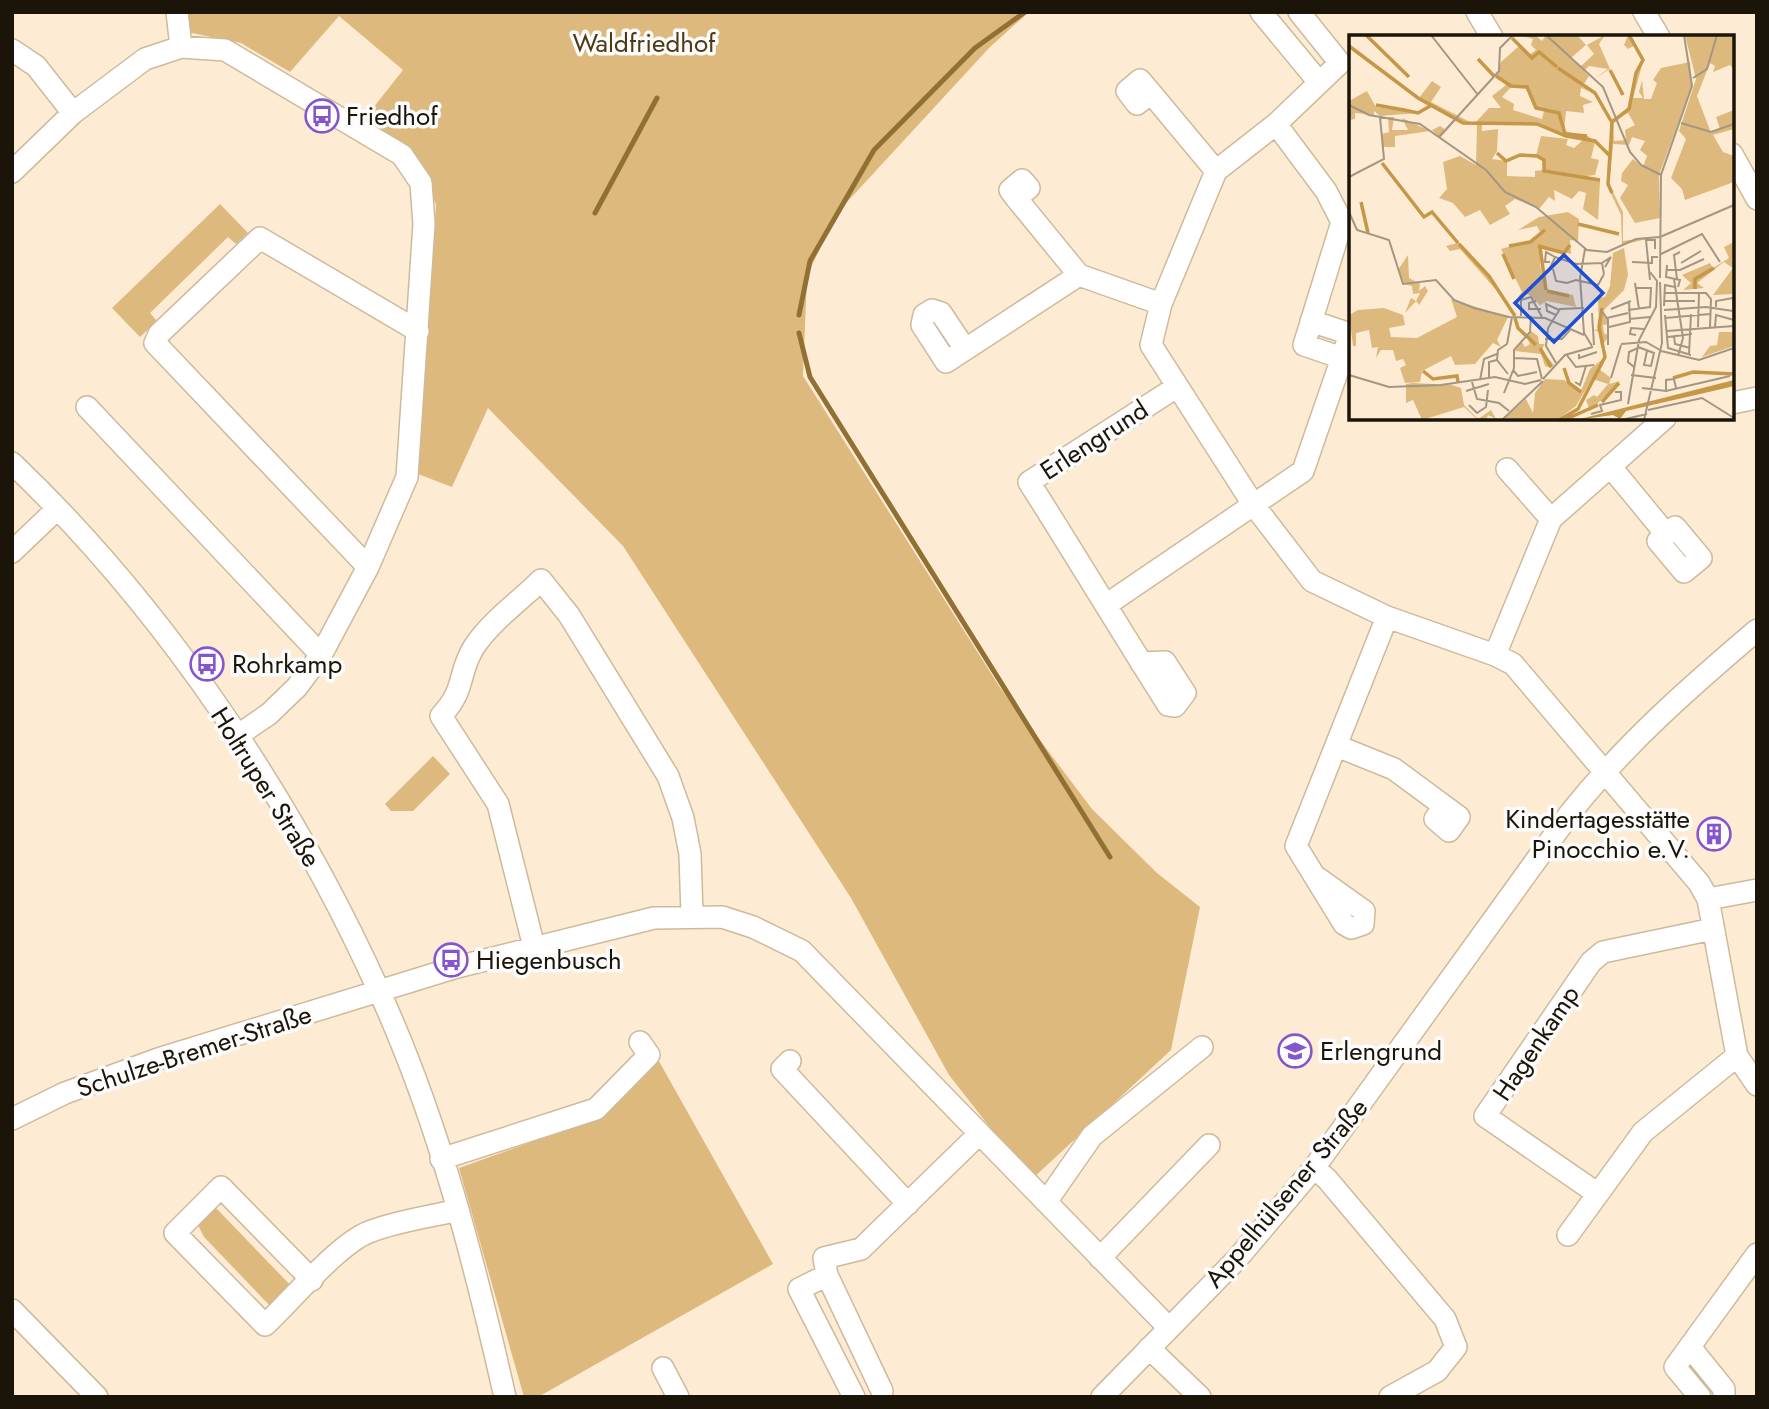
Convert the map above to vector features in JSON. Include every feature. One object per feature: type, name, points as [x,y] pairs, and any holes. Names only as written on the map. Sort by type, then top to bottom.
[{"type":"street","points":[[177,12],[181,47]]},
{"type":"street","points":[[1261,12],[1318,81]]},
{"type":"street","points":[[1151,93],[1216,170],[1276,124],[1318,81],[1340,63],[1298,12]]},
{"type":"street","points":[[1476,12],[1491,35]]},
{"type":"street","points":[[1644,12],[1658,35]]},
{"type":"street","points":[[12,172],[73,113],[145,59],[181,47],[225,50],[378,139],[402,155],[414,168],[425,201],[407,477],[368,567],[321,655],[296,687],[237,737]]},
{"type":"street","points":[[12,50],[36,66],[73,113]]},
{"type":"street","points":[[1106,605],[1303,471],[1342,358],[1304,345],[1342,222],[1326,191],[1276,124]]},
{"type":"street","points":[[1734,158],[1757,199]]},
{"type":"street","name":"Erlengrund","points":[[1216,170],[1161,304],[1151,345],[1175,388],[1253,504],[1312,581],[1387,617],[1495,654],[1513,664],[1604,771]]},
{"type":"street","points":[[1016,198],[1079,275],[1161,304]]},
{"type":"street","points":[[368,567],[155,343],[159,334],[260,238],[418,331]]},
{"type":"street","points":[[965,349],[1079,275]]},
{"type":"street","name":"Erlengrund","points":[[1141,663],[1029,482],[1175,388]]},
{"type":"street","points":[[1734,403],[1757,398]]},
{"type":"street","points":[[87,407],[321,655]]},
{"type":"street","points":[[1495,654],[1551,519],[1663,420]]},
{"type":"street","name":"Holtruper Straße","points":[[12,463],[87,540],[150,615],[237,737],[334,898],[380,992],[441,1159],[458,1210],[505,1397]]},
{"type":"street","points":[[1610,466],[1667,534]]},
{"type":"street","points":[[1507,469],[1551,519]]},
{"type":"street","points":[[12,552],[56,510]]},
{"type":"street","points":[[534,947],[498,804],[441,716],[460,691],[466,662],[475,645],[541,580],[569,615],[668,776],[683,818],[690,854],[692,915]]},
{"type":"street","points":[[1315,876],[1296,846],[1387,617]]},
{"type":"street","name":"Appelhülsener Straße","points":[[1102,1397],[1237,1259],[1314,1168],[1571,812],[1604,771],[1649,724],[1757,630]]},
{"type":"street","points":[[1337,746],[1394,769],[1444,806]]},
{"type":"street","points":[[1604,771],[1699,883],[1708,898],[1737,1056],[1757,1085]]},
{"type":"street","points":[[1708,898],[1757,890]]},
{"type":"street","points":[[380,992],[534,947],[654,918],[692,915],[722,917],[753,927],[802,951],[1169,1328]]},
{"type":"street","name":"Hagenkamp","points":[[1598,1194],[1485,1116],[1591,962],[1603,952],[1713,929]]},
{"type":"street","name":"Schulze-Bremer-Straße","points":[[12,1119],[65,1093],[158,1059],[380,992]]},
{"type":"street","points":[[441,1159],[596,1109],[649,1055],[640,1042]]},
{"type":"street","points":[[1046,1202],[1093,1136],[1202,1047]]},
{"type":"street","points":[[1569,1235],[1643,1132],[1737,1056]]},
{"type":"street","points":[[790,1061],[782,1069],[908,1204]]},
{"type":"street","points":[[882,1391],[827,1275],[824,1258],[861,1249],[979,1134]]},
{"type":"street","points":[[1100,1258],[1209,1146]]},
{"type":"street","points":[[1314,1168],[1445,1319],[1455,1347],[1437,1371],[1390,1397]]},
{"type":"street","points":[[312,1280],[221,1187],[175,1233],[265,1325],[312,1280],[348,1244],[368,1233],[458,1210]]},
{"type":"street","points":[[1700,1397],[1675,1367],[1757,1254]]},
{"type":"street","points":[[827,1275],[800,1289],[854,1397]]},
{"type":"street","points":[[12,1310],[96,1396]]},
{"type":"street","points":[[1690,1347],[1724,1389],[1724,1397]]},
{"type":"street","points":[[1149,1348],[1200,1397]]},
{"type":"street","points":[[663,1368],[678,1397]]},
{"type":"green space","name":"Waldfriedhof","points":[[186,12],[1029,12],[990,47],[836,214],[807,276],[803,376],[999,686],[1092,809],[1157,873],[1200,907],[1171,1050],[1031,1180],[949,1075],[851,898],[623,546],[488,408],[452,487],[418,474],[436,205],[421,163],[362,122],[403,70],[339,16],[290,72],[241,43],[187,32]]},
{"type":"green space","points":[[220,204],[248,233],[236,244],[228,237],[150,313],[157,321],[140,337],[112,308]]},
{"type":"green space","points":[[433,756],[450,774],[413,811],[391,811],[385,804]]},
{"type":"green space","points":[[656,1056],[773,1264],[538,1397],[524,1397],[459,1168],[604,1116]]},
{"type":"green space","points":[[211,1206],[216,1208],[295,1290],[274,1310],[204,1237],[196,1221]]},
{"type":"waterway","points":[[799,315],[810,261],[874,150],[975,48],[1025,12]]},
{"type":"waterway","points":[[595,213],[657,98]]},
{"type":"waterway","points":[[799,333],[810,377],[1110,857]]},
{"type":"place","name":"Friedhof","points":[[322,116]]},
{"type":"place","name":"Rohrkamp","points":[[207,664]]},
{"type":"place","name":"Kindertagesstätte Pinocchio e.V.","points":[[1714,834]]},
{"type":"place","name":"Hiegenbusch","points":[[451,960]]},
{"type":"place","name":"Erlengrund","points":[[1295,1051]]}]
